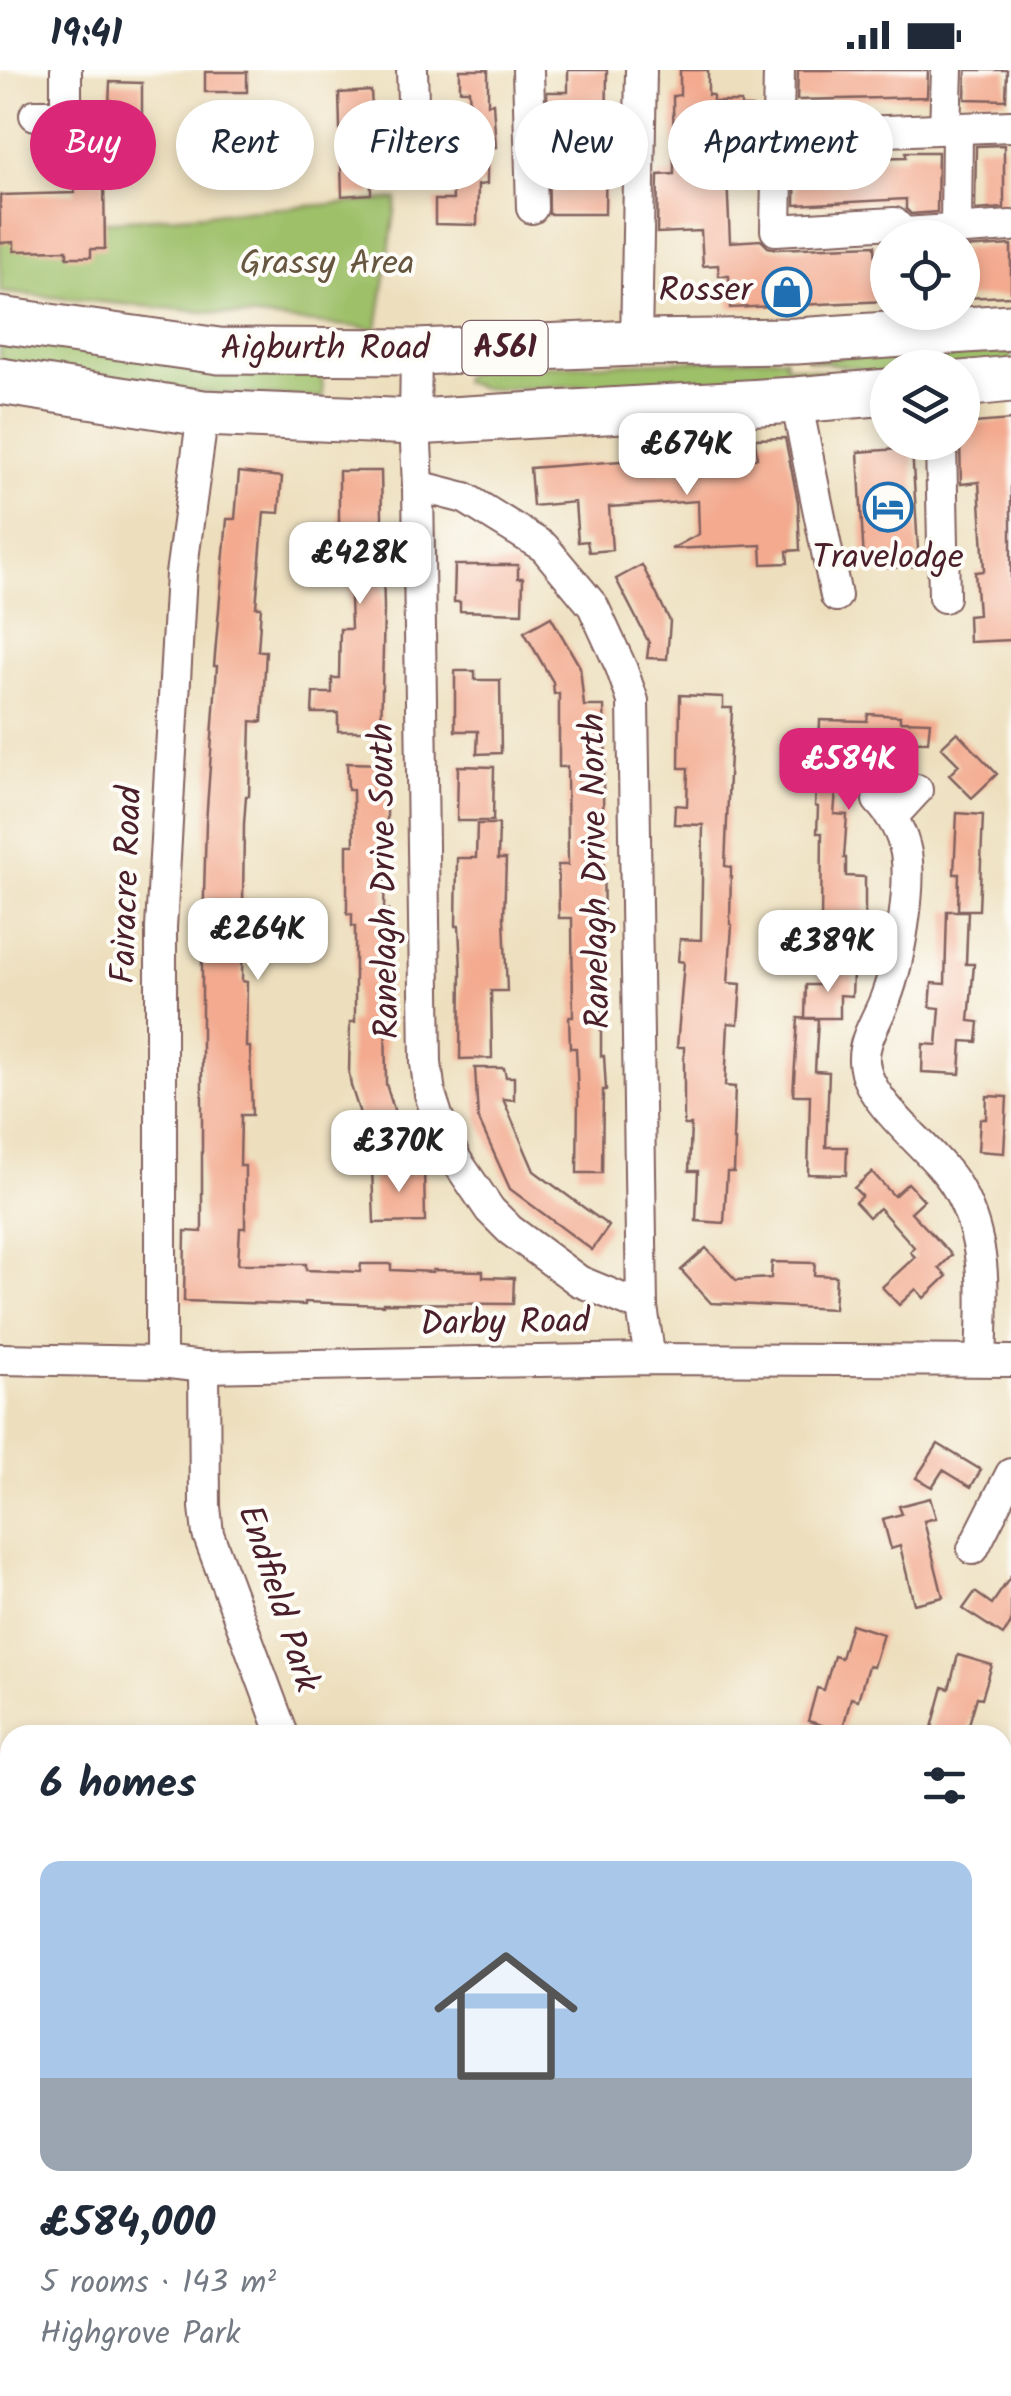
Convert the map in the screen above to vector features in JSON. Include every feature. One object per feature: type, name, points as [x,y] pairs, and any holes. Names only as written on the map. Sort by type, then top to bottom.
[{"type":"highway","name":"Aigburth Road","points":[[0,320],[220,351],[416,352],[796,341],[1011,326]]},
{"type":"highway","points":[[980,382],[1011,379]]},
{"type":"highway","name":"Aigburth Road","points":[[0,381],[203,413],[415,422],[870,394]]},
{"type":"street","points":[[66,70],[66,100]]},
{"type":"street","points":[[412,70],[413,100]]},
{"type":"street","points":[[528,70],[532,208]]},
{"type":"street","points":[[636,343],[640,70]]},
{"type":"street","points":[[775,100],[779,70]]},
{"type":"street","points":[[947,70],[955,220]]},
{"type":"street","points":[[893,131],[1011,126]]},
{"type":"street","points":[[773,190],[776,230],[870,224]]},
{"type":"street","points":[[980,229],[1011,226]]},
{"type":"street","name":"Ranelagh Drive South","points":[[416,352],[426,1063],[430,1094],[456,1160],[490,1210],[510,1230],[579,1281],[642,1307]]},
{"type":"street","points":[[796,400],[836,596]]},
{"type":"street","name":"Fairacre Road","points":[[161,1362],[161,928],[182,574],[203,413]]},
{"type":"street","points":[[941,460],[944,597]]},
{"type":"street","name":"Ranelagh Drive North","points":[[418,486],[465,498],[544,547],[593,606],[633,701],[642,1307],[650,1359]]},
{"type":"street","points":[[917,790],[886,808],[906,854],[906,898],[898,956],[863,1060],[878,1099],[926,1147],[958,1188],[978,1238],[995,1376],[1011,1388]]},
{"type":"street","name":"Darby Road","points":[[0,1359],[204,1366],[650,1359],[993,1361]]},
{"type":"street","name":"Endfield Park","points":[[204,1366],[208,1534],[280,1725]]},
{"type":"street","points":[[971,1550],[1011,1474]]},
{"type":"green space","name":"Grassy Area","points":[[397,199],[377,329],[0,292],[0,230]]},
{"type":"green space","points":[[0,340],[322,368],[323,398],[196,392],[0,365]]},
{"type":"green space","points":[[1011,347],[1011,368],[980,368],[980,350],[960,350]]},
{"type":"green space","points":[[870,355],[870,371],[806,359]]},
{"type":"green space","points":[[785,357],[786,365],[853,376],[704,388],[605,385],[498,389],[463,382],[462,376],[481,369]]},
{"type":"building","points":[[460,70],[488,70],[488,100],[470,100],[469,90],[460,90]]},
{"type":"building","points":[[568,70],[607,70],[607,100],[547,100],[547,92],[568,92]]},
{"type":"building","points":[[680,70],[708,70],[708,95],[713,95],[713,100],[673,100],[673,96],[680,95]]},
{"type":"building","points":[[798,70],[928,70],[927,97],[797,100]]},
{"type":"building","points":[[966,70],[1007,70],[1006,100],[965,99]]},
{"type":"building","points":[[205,72],[247,72],[247,92],[205,92]]},
{"type":"building","points":[[110,82],[142,83],[142,100],[109,100]]},
{"type":"building","points":[[371,91],[371,100],[339,100],[339,93]]},
{"type":"building","points":[[1004,145],[1004,208],[975,210],[976,146]]},
{"type":"building","points":[[906,152],[938,152],[937,212],[911,214],[906,209],[906,199],[795,205],[795,190],[893,190],[893,157],[906,157]]},
{"type":"building","points":[[668,174],[668,190],[728,190],[730,242],[761,240],[777,249],[870,245],[870,302],[730,308],[729,276],[719,276],[718,265],[703,266],[701,231],[657,233],[658,175]]},
{"type":"building","points":[[75,190],[104,190],[105,249],[91,249],[91,257],[67,257],[67,250],[14,251],[14,242],[0,243],[0,195],[75,193]]},
{"type":"building","points":[[342,190],[371,190],[371,194],[342,196]]},
{"type":"building","points":[[453,190],[478,190],[477,225],[435,224],[435,200],[453,200]]},
{"type":"building","points":[[549,190],[605,190],[605,214],[549,214]]},
{"type":"building","points":[[1011,245],[1011,296],[980,297],[980,247]]},
{"type":"building","points":[[1011,420],[1011,640],[969,642],[968,616],[978,615],[975,572],[984,571],[979,482],[961,484],[960,460],[980,460],[980,423]]},
{"type":"building","points":[[785,438],[798,502],[800,550],[787,551],[788,563],[762,564],[761,545],[671,549],[699,534],[698,501],[609,507],[612,550],[589,552],[587,541],[578,542],[575,502],[533,506],[530,468],[660,458],[660,473],[696,471],[696,461],[757,458],[755,439]]},
{"type":"building","name":"Travelodge","points":[[870,451],[870,460],[913,460],[919,566],[886,568],[886,562],[864,563],[858,452]]},
{"type":"building","points":[[339,471],[381,471],[381,731],[338,731],[338,713],[312,713],[313,693],[332,693],[332,678],[339,678],[340,629],[351,629],[349,567],[339,567]]},
{"type":"building","points":[[239,472],[282,477],[279,513],[264,512],[256,607],[261,607],[258,651],[266,651],[262,722],[251,721],[249,796],[244,824],[242,981],[247,982],[246,1047],[250,1047],[252,1115],[241,1115],[245,1228],[240,1228],[238,1264],[306,1264],[306,1270],[360,1272],[361,1264],[391,1264],[391,1270],[483,1271],[483,1277],[514,1278],[513,1304],[184,1301],[185,1231],[202,1232],[206,823],[227,519],[235,519]]},
{"type":"building","points":[[455,565],[518,565],[518,578],[523,578],[522,613],[460,611],[460,602],[454,602]]},
{"type":"building","points":[[642,565],[670,621],[667,659],[647,658],[649,643],[616,579]]},
{"type":"building","points":[[551,617],[580,667],[584,706],[604,706],[601,1056],[606,1090],[602,1173],[577,1173],[576,1048],[570,1048],[569,1017],[573,1017],[572,918],[559,918],[558,865],[568,865],[567,767],[559,767],[559,693],[554,694],[553,682],[524,632]]},
{"type":"building","points":[[455,671],[475,671],[475,680],[500,680],[501,753],[477,754],[478,731],[455,731]]},
{"type":"building","points":[[680,695],[723,697],[723,708],[732,708],[725,866],[731,867],[728,983],[741,984],[738,1024],[728,1023],[725,1086],[735,1087],[735,1140],[734,1172],[727,1172],[724,1223],[696,1221],[698,1171],[689,1171],[691,1125],[684,1125],[684,1047],[677,1047],[684,962],[678,961],[680,939],[701,940],[703,825],[674,824],[675,805],[687,806],[688,768],[679,768]]},
{"type":"building","points":[[868,714],[930,722],[928,742],[891,741],[890,748],[840,746],[834,814],[847,815],[846,876],[865,877],[865,936],[830,935],[830,923],[821,923],[822,833],[817,833],[815,806],[820,720],[867,721]]},
{"type":"building","points":[[957,732],[997,774],[972,798],[949,775],[959,765],[941,747]]},
{"type":"building","points":[[347,763],[384,764],[387,794],[386,1084],[400,1129],[368,1139],[349,1073],[350,1022],[355,1022],[355,926],[352,914],[347,914],[347,845],[354,845],[353,790],[348,790]]},
{"type":"building","points":[[458,766],[494,767],[493,821],[457,821]]},
{"type":"building","points":[[957,813],[983,815],[979,910],[958,910],[959,874],[954,874]]},
{"type":"building","points":[[477,824],[499,824],[498,859],[506,859],[507,991],[491,991],[492,1058],[460,1059],[457,858],[476,858]]},
{"type":"building","points":[[947,911],[968,911],[966,964],[974,964],[969,1021],[979,1022],[977,1042],[962,1041],[960,1074],[922,1072],[923,1044],[937,1045],[940,1008],[930,1007],[932,983],[945,984]]},
{"type":"building","points":[[820,973],[853,973],[852,996],[840,995],[840,1018],[805,1018],[806,985],[820,985]]},
{"type":"building","points":[[798,1018],[818,1019],[815,1071],[829,1072],[826,1147],[847,1147],[846,1175],[808,1174],[810,1095],[793,1095]]},
{"type":"building","points":[[475,1068],[504,1068],[506,1077],[514,1077],[514,1100],[503,1099],[534,1171],[609,1226],[592,1250],[510,1189],[478,1118]]},
{"type":"building","points":[[987,1096],[1007,1097],[1004,1153],[978,1151],[980,1119],[986,1119]]},
{"type":"building","points":[[424,1166],[425,1222],[374,1223],[372,1168]]},
{"type":"building","points":[[872,1172],[894,1196],[908,1183],[924,1200],[911,1212],[952,1255],[939,1268],[947,1276],[924,1298],[916,1289],[899,1305],[882,1287],[915,1257],[910,1252],[914,1247],[879,1208],[869,1217],[855,1202],[862,1196],[854,1188]]},
{"type":"building","points":[[706,1248],[736,1280],[771,1278],[772,1262],[815,1263],[814,1275],[836,1276],[834,1309],[711,1303],[681,1270]]},
{"type":"building","points":[[938,1444],[981,1470],[971,1487],[943,1470],[932,1487],[916,1478]]},
{"type":"building","points":[[930,1498],[936,1518],[924,1521],[943,1597],[914,1604],[900,1546],[891,1549],[883,1519],[902,1514],[899,1506]]},
{"type":"building","points":[[1011,1576],[1011,1623],[1003,1635],[963,1609],[975,1592],[992,1604]]},
{"type":"building","points":[[851,1624],[883,1634],[858,1700],[851,1698],[844,1725],[808,1721],[817,1688],[824,1690],[834,1656],[841,1658]]},
{"type":"building","points":[[958,1655],[992,1665],[969,1725],[933,1725],[943,1687],[949,1689]]},
{"type":"place","name":"Rosser","points":[[787,292]]},
{"type":"place","name":"Travelodge","points":[[888,507]]}]
